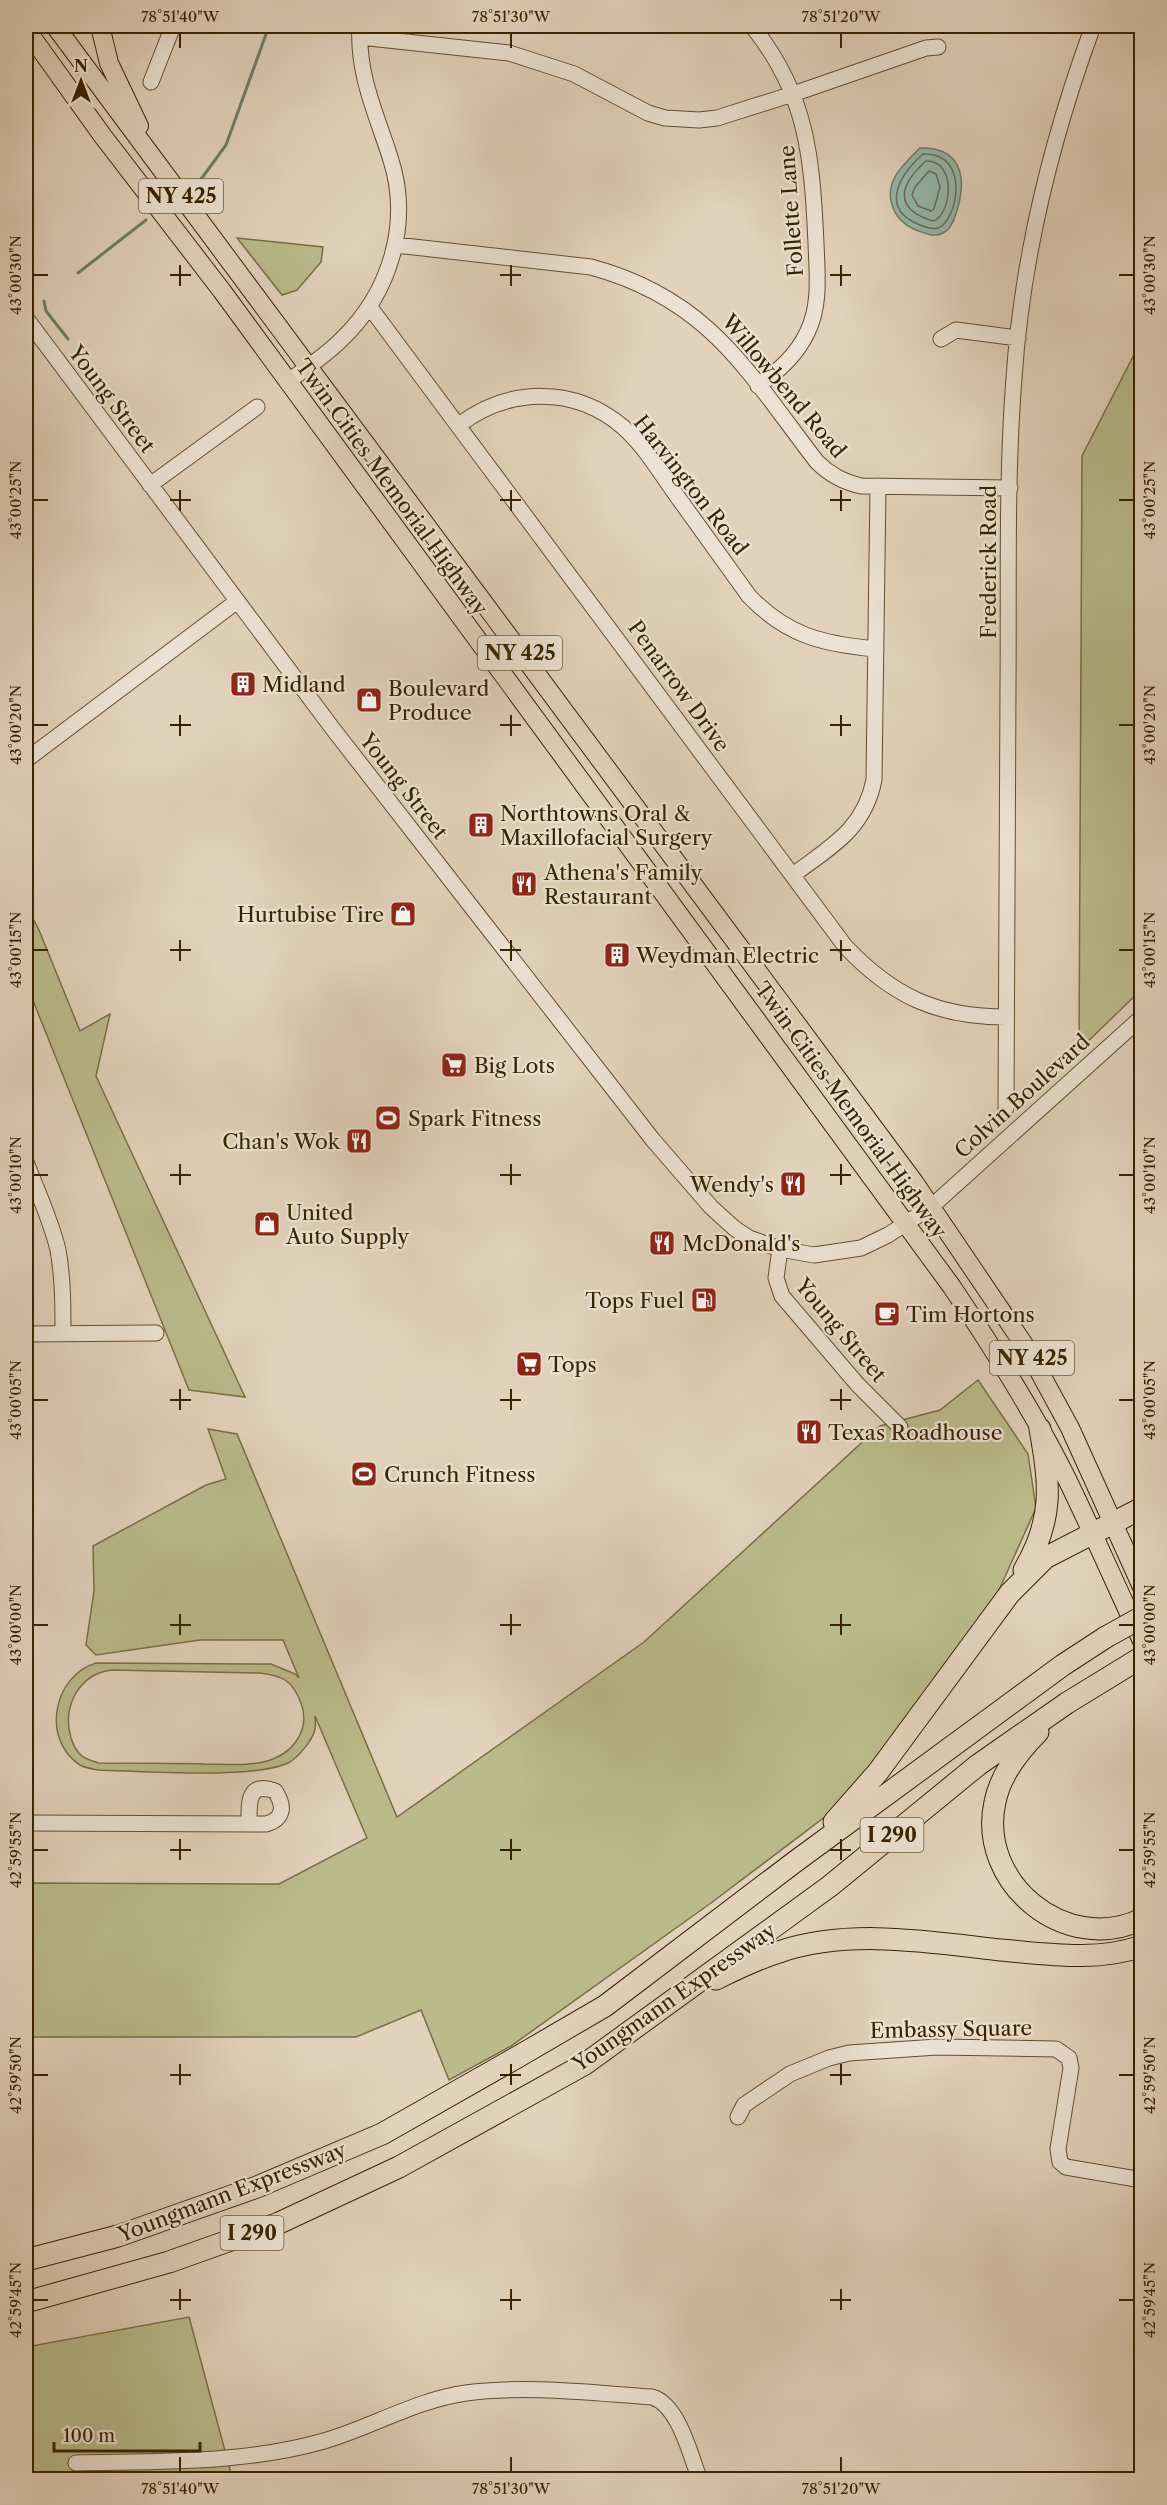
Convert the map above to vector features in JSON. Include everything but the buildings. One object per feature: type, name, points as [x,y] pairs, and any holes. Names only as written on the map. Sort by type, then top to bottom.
[{"type":"highway","points":[[796,1861],[879,1772],[1010,1593],[1037,1545],[1044,1523],[1049,1495],[1040,1429]]},
{"type":"highway","points":[[1010,1593],[1045,1558],[1142,1508]]},
{"type":"highway","name":"Youngmann Expressway","points":[[26,2260],[118,2236],[256,2187],[382,2134],[514,2059],[605,2006],[796,1861],[1063,1665],[1142,1617]]},
{"type":"highway","name":"Youngmann Expressway","points":[[26,2302],[169,2262],[279,2223],[399,2167],[528,2093],[585,2064],[667,2002],[830,1886],[978,1765],[1067,1703],[1142,1657]]},
{"type":"highway","points":[[1067,1703],[1035,1736],[999,1786],[993,1816],[1000,1859],[1016,1888],[1029,1902],[1061,1922],[1092,1929],[1114,1928],[1142,1919]]},
{"type":"highway","points":[[667,2002],[781,1951],[826,1942],[871,1939],[1046,1954],[1101,1956],[1142,1947]]},
{"type":"main road","name":"Twin Cities Memorial Highway","points":[[55,26],[931,1207],[1027,1349],[1070,1428],[1142,1587]]},
{"type":"main road","points":[[100,26],[109,63],[156,163]]},
{"type":"main road","name":"Twin Cities Memorial Highway","points":[[28,35],[127,169],[222,291],[810,1090],[1000,1358],[1040,1429],[1142,1641]]},
{"type":"street","points":[[152,82],[172,26]]},
{"type":"street","name":"Follette Lane","points":[[752,26],[777,61],[793,94],[805,129],[813,174],[818,290],[810,326],[801,345],[787,362],[758,386]]},
{"type":"street","name":"Frederick Road","points":[[1006,1108],[1010,488],[1014,376],[1033,241],[1050,164],[1070,92],[1093,26]]},
{"type":"street","points":[[287,382],[339,342],[369,306],[378,291],[396,245],[399,211],[395,174],[365,83],[360,31],[531,58],[574,74],[648,113],[682,120],[717,118],[926,48],[938,47]]},
{"type":"street","name":"Willowbend Road","points":[[396,245],[564,263],[617,274],[657,292],[702,322],[733,353],[827,471],[848,483],[878,486],[1010,488]]},
{"type":"street","name":"Penarrow Drive","points":[[369,306],[845,946],[879,978],[898,991],[929,1006],[952,1013],[1006,1017]]},
{"type":"street","name":"Young Street","points":[[26,318],[236,602],[653,1140],[719,1216],[749,1238],[796,1254],[814,1255],[861,1248],[906,1224],[931,1207]]},
{"type":"street","points":[[941,339],[956,330],[1018,338]]},
{"type":"street","name":"Harvington Road","points":[[459,425],[484,408],[517,398],[551,396],[568,399],[596,409],[611,418],[636,441],[749,596],[771,617],[788,628],[819,641],[876,649]]},
{"type":"street","points":[[150,485],[257,407]]},
{"type":"street","points":[[793,875],[851,830],[867,806],[874,780],[878,486]]},
{"type":"street","points":[[26,760],[236,602]]},
{"type":"street","name":"Colvin Boulevard","points":[[931,1207],[1142,1017]]},
{"type":"street","points":[[26,1162],[51,1225],[57,1248],[63,1295],[63,1334]]},
{"type":"street","name":"Young Street","points":[[780,1249],[776,1278],[782,1296],[858,1385],[900,1427]]},
{"type":"street","points":[[26,1334],[156,1333]]},
{"type":"street","points":[[26,1823],[249,1824]]},
{"type":"street","name":"Embassy Square","points":[[738,2116],[744,2105],[790,2074],[820,2061],[849,2053],[937,2047],[1056,2049],[1066,2055],[1071,2063],[1058,2149],[1060,2162],[1066,2167],[1142,2180]]},
{"type":"street","points":[[76,2463],[208,2460],[260,2455],[325,2440],[405,2409],[463,2394],[526,2390],[660,2399],[675,2417],[700,2480]]},
{"type":"green space","points":[[237,238],[323,247],[321,262],[297,290],[282,295]]},
{"type":"green space","points":[[1141,341],[1141,990],[1079,1050],[1082,456]]},
{"type":"green space","points":[[26,905],[39,930],[80,1031],[110,1014],[96,1076],[245,1397],[189,1390],[26,983]]},
{"type":"green space","points":[[978,1380],[1028,1454],[1036,1508],[999,1590],[962,1645],[838,1807],[711,1903],[511,2046],[449,2080],[421,2010],[356,2037],[26,2037],[26,1883],[279,1884],[367,1838],[315,1716],[312,1738],[294,1759],[274,1768],[252,1771],[197,1773],[98,1770],[80,1765],[68,1754],[60,1740],[57,1710],[62,1694],[81,1670],[96,1663],[271,1664],[299,1678],[283,1640],[200,1640],[96,1655],[86,1645],[94,1591],[93,1546],[206,1485],[226,1479],[208,1429],[237,1434],[397,1817],[644,1642],[880,1426],[940,1410]],"holes":[[[112,1670],[260,1673],[281,1678],[290,1684],[298,1695],[304,1721],[294,1744],[281,1755],[265,1762],[239,1765],[98,1763],[81,1755],[72,1740],[69,1715],[75,1694],[90,1678],[100,1673]]]},
{"type":"green space","points":[[189,2317],[231,2473],[186,2478],[185,2480],[26,2480],[26,2347]]},
{"type":"water","points":[[920,148],[944,152],[952,158],[960,174],[961,195],[953,222],[949,229],[936,235],[916,230],[901,221],[894,210],[890,196],[897,174]]},
{"type":"waterway","points":[[196,186],[226,145],[269,26]]},
{"type":"waterway","points":[[78,273],[146,220]]},
{"type":"waterway","points":[[44,301],[46,311],[68,339]]},
{"type":"place","name":"Midland","points":[[243,684]]},
{"type":"place","name":"Boulevard Produce","points":[[369,700]]},
{"type":"place","name":"Northtowns Oral & Maxillofacial Surgery","points":[[481,825]]},
{"type":"place","name":"Athena's Family Restaurant","points":[[524,884]]},
{"type":"place","name":"Hurtubise Tire","points":[[403,914]]},
{"type":"place","name":"Weydman Electric","points":[[617,955]]},
{"type":"place","name":"Big Lots","points":[[454,1065]]},
{"type":"place","name":"Spark Fitness","points":[[388,1118]]},
{"type":"place","name":"Chan's Wok","points":[[359,1141]]},
{"type":"place","name":"Wendy's","points":[[793,1184]]},
{"type":"place","name":"United Auto Supply","points":[[267,1224]]},
{"type":"place","name":"McDonald's","points":[[662,1243]]},
{"type":"place","name":"Tops Fuel","points":[[704,1300]]},
{"type":"place","name":"Tim Hortons","points":[[887,1314]]},
{"type":"place","name":"Tops","points":[[529,1364]]},
{"type":"place","name":"Texas Roadhouse","points":[[809,1432]]},
{"type":"place","name":"Crunch Fitness","points":[[364,1474]]}]
